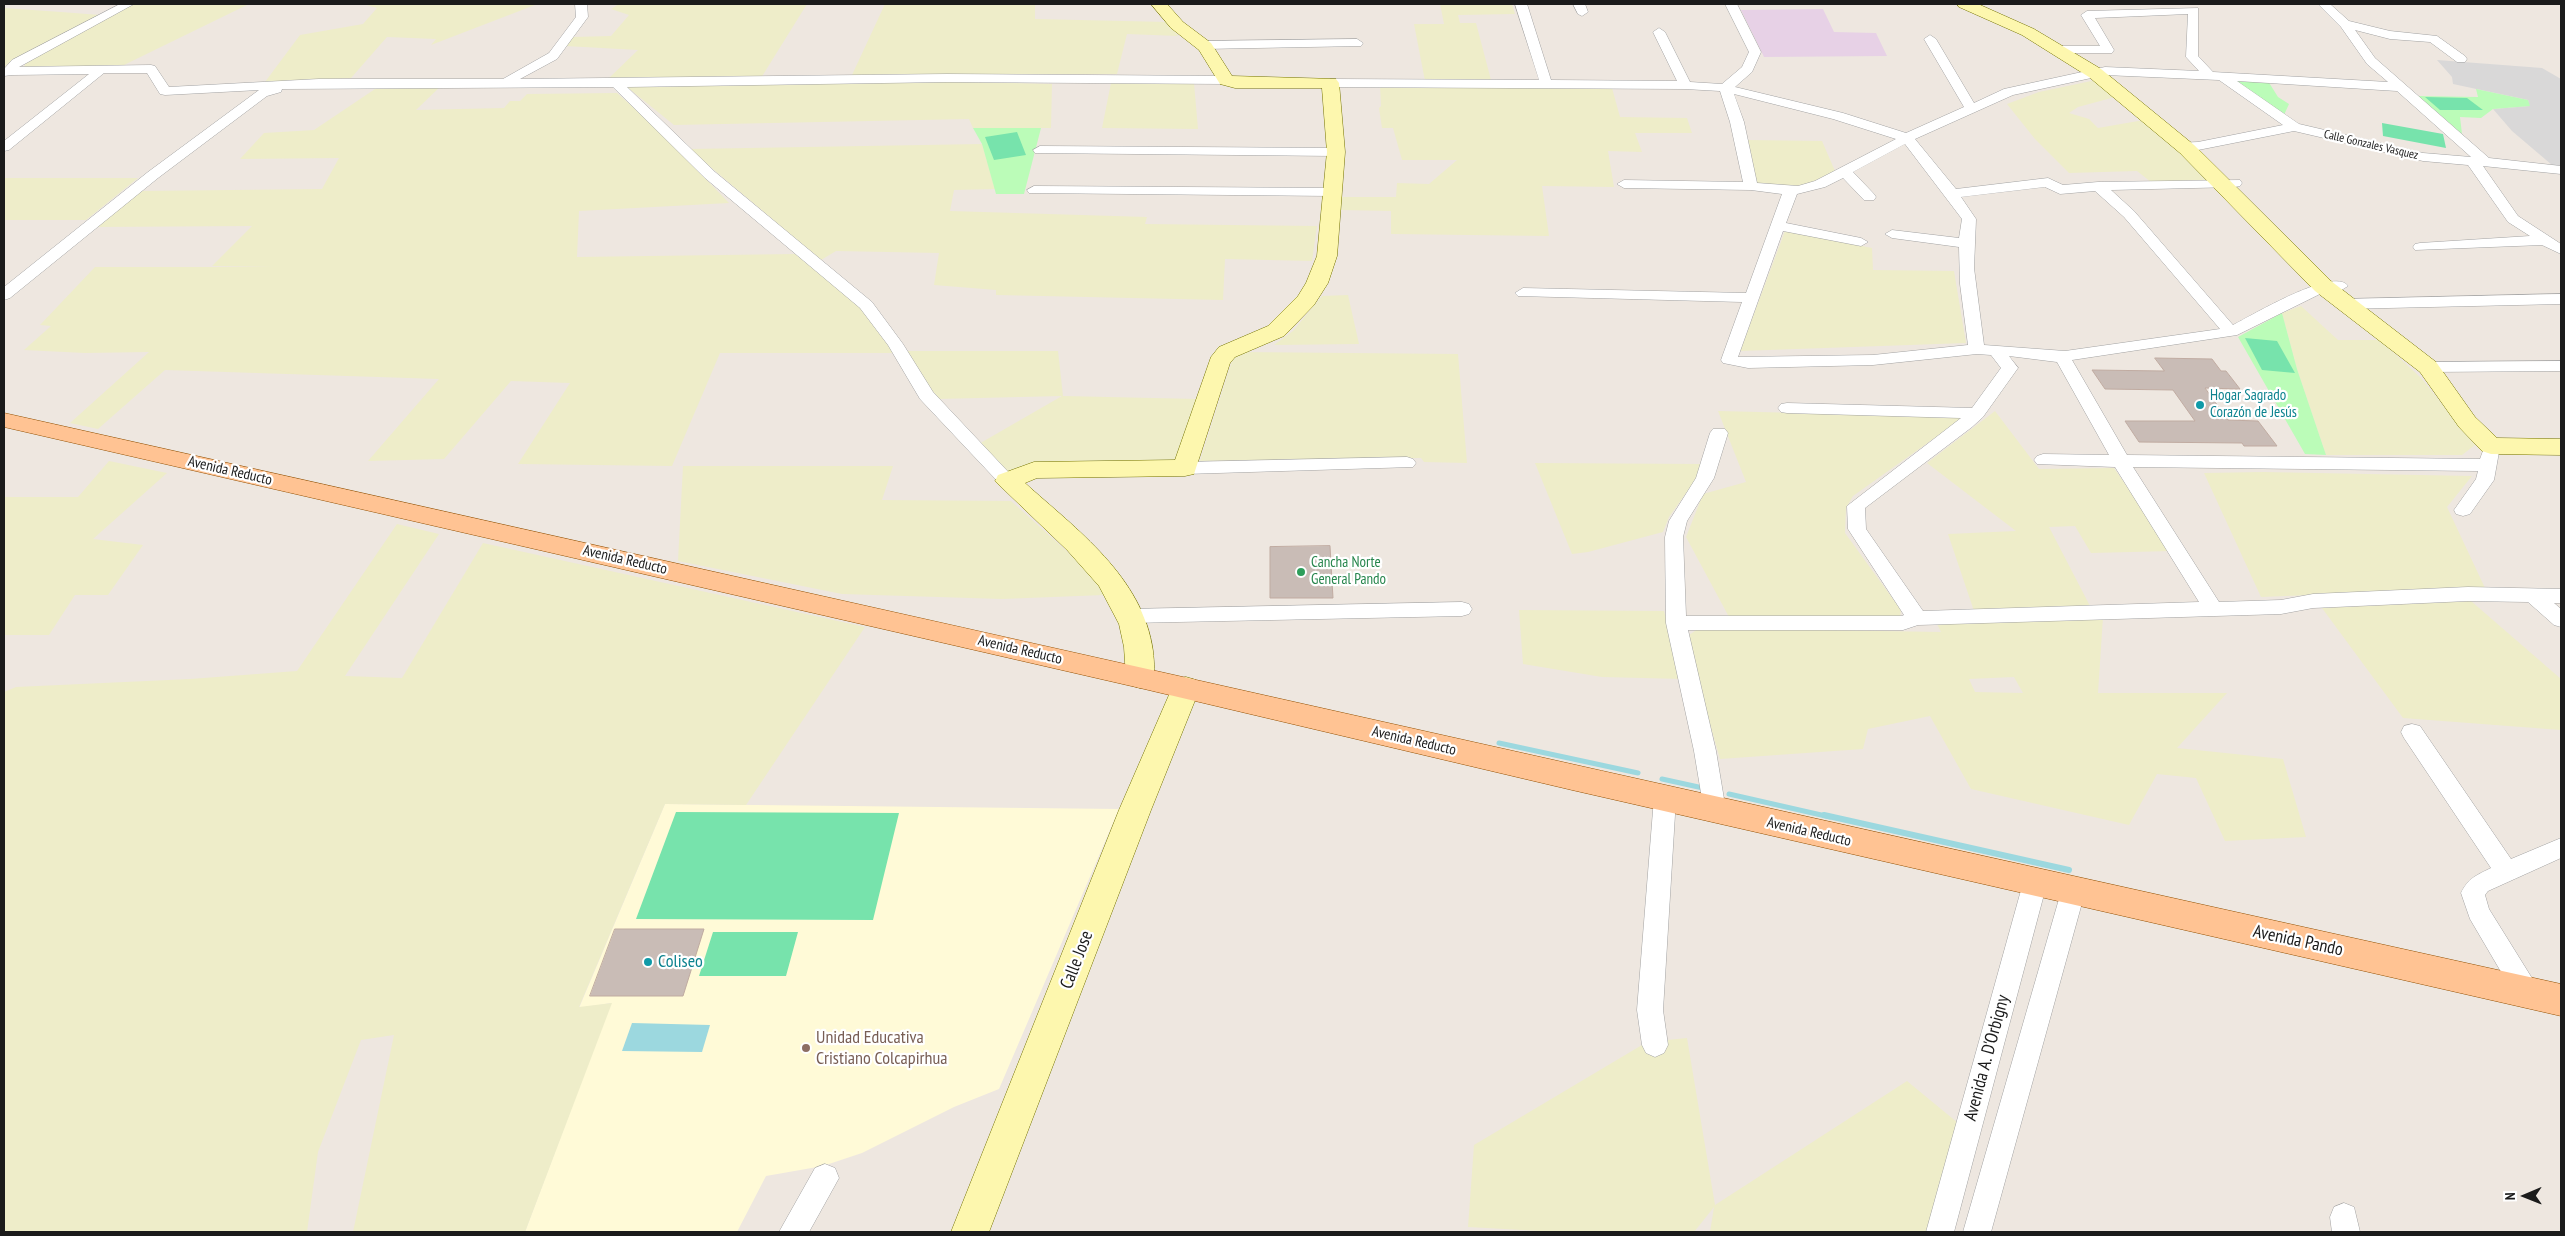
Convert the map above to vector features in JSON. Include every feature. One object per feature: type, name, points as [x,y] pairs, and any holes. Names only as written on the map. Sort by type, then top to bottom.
[{"type":"main road","points":[[1140,677],[1140,653],[1130,616],[1106,574],[1007,481],[1034,470],[1185,468],[1218,362],[1227,352],[1276,331],[1306,300],[1317,283],[1326,256],[1336,152],[1330,83],[1235,83],[1226,80],[1203,45],[1177,25],[1159,4]]},
{"type":"main road","points":[[1965,4],[2064,49]]},
{"type":"main road","points":[[1978,4],[2029,26],[2100,72],[2190,146],[2342,295],[2437,368],[2484,417],[2492,435],[2490,455],[2561,447]]},
{"type":"main road","name":"Avenida Reducto","points":[[4,420],[1140,677],[2035,883]]},
{"type":"main road","name":"Calle Jose","points":[[970,1232],[1135,810],[1186,688]]},
{"type":"main road","name":"Avenida Pando","points":[[2035,883],[2561,1000]]},
{"type":"street","points":[[7,73],[16,63],[128,4]]},
{"type":"street","points":[[504,83],[553,56],[582,16],[580,4]]},
{"type":"street","points":[[1520,4],[1546,84]]},
{"type":"street","points":[[1725,88],[1748,69],[1755,52],[1731,4]]},
{"type":"street","points":[[2324,4],[2345,24],[2371,61],[2480,162],[2512,219],[2561,250]]},
{"type":"street","points":[[2064,49],[2108,50],[2087,15],[2194,10],[2192,57],[2215,75],[2294,126]]},
{"type":"street","points":[[2345,24],[2390,36],[2433,39],[2461,58]]},
{"type":"street","points":[[1659,32],[1685,85]]},
{"type":"street","points":[[1930,39],[1972,110]]},
{"type":"street","points":[[1203,45],[1357,43]]},
{"type":"street","points":[[4,147],[100,70]]},
{"type":"street","points":[[7,73],[152,70],[165,91],[295,84],[616,83],[948,78],[1226,80]]},
{"type":"street","points":[[1624,184],[1751,186],[1791,190],[1820,184],[1906,138],[2009,92],[2100,72],[2215,75],[2401,87]]},
{"type":"street","points":[[616,83],[710,175],[866,304],[895,344],[926,395],[1007,481]]},
{"type":"street","points":[[1330,83],[1685,85],[1725,88],[1838,116],[1906,138],[1952,194],[1969,219],[1964,244],[1964,268],[1986,349],[2010,368]]},
{"type":"street","points":[[4,296],[153,175],[262,92],[295,84]]},
{"type":"street","points":[[1725,88],[1737,122],[1751,186]]},
{"type":"street","points":[[1830,99],[1838,116]]},
{"type":"street","name":"Calle Gonzales Vasquez","points":[[2190,146],[2294,126],[2423,157],[2561,170]]},
{"type":"street","points":[[1040,150],[1336,152]]},
{"type":"street","points":[[1844,171],[1869,197]]},
{"type":"street","points":[[1952,194],[2048,182],[2060,190],[2098,186],[2228,184]]},
{"type":"street","points":[[2098,186],[2129,214],[2231,332]]},
{"type":"street","points":[[1034,190],[1332,192]]},
{"type":"street","points":[[1791,190],[1780,226],[1729,360],[1748,363],[1873,360],[1986,349],[2061,355]]},
{"type":"street","points":[[1780,226],[1861,242]]},
{"type":"street","points":[[1892,234],[1964,244]]},
{"type":"street","points":[[2420,247],[2546,240]]},
{"type":"street","points":[[1523,293],[1753,298]]},
{"type":"street","points":[[1917,618],[1857,529],[1856,506],[1976,413],[2010,368],[2061,355],[2231,332],[2342,295],[2561,299]]},
{"type":"street","points":[[2061,355],[2121,461],[2213,609]]},
{"type":"street","points":[[2437,368],[2561,366]]},
{"type":"street","points":[[1787,408],[1976,413]]},
{"type":"street","points":[[1715,810],[1705,751],[1676,623],[1674,536],[1678,520],[1705,478],[1720,433]]},
{"type":"street","points":[[2043,460],[2121,461],[2490,455],[2485,480],[2463,510]]},
{"type":"street","points":[[1185,468],[1407,463]]},
{"type":"street","points":[[1676,623],[1903,624],[1917,618],[2280,607],[2313,601],[2458,594],[2561,596]]},
{"type":"street","points":[[2532,595],[2561,620]]},
{"type":"street","points":[[1130,616],[1462,608]]},
{"type":"street","points":[[2412,732],[2506,871]]},
{"type":"street","points":[[1655,1045],[1650,1010],[1665,798]]},
{"type":"street","points":[[2526,991],[2478,912],[2473,893],[2480,884],[2561,848]]},
{"type":"street","name":"Avenida A. D'Orbigny","points":[[1940,1232],[2035,883]]},
{"type":"street","points":[[1977,1232],[2073,892]]},
{"type":"street","points":[[794,1232],[825,1178]]},
{"type":"shaded area","points":[[1823,9],[1834,32],[1876,33],[1887,56],[1764,57],[1741,10]]},
{"type":"shaded area","points":[[2437,60],[2542,68],[2561,79],[2561,166],[2552,165],[2512,131],[2493,109],[2529,106],[2528,100],[2453,84],[2452,77]]},
{"type":"shaded area","name":"Unidad Educativa Cristiano Colcapirhua","points":[[665,804],[1119,809],[999,1089],[954,1107],[862,1153],[823,1166],[766,1176],[737,1232],[525,1232],[611,1003],[579,1008]]},
{"type":"green space","points":[[133,4],[249,4],[124,65],[24,68],[26,61]]},
{"type":"green space","points":[[363,4],[535,5],[431,45],[436,39],[387,37],[351,78],[265,82],[300,35],[363,24],[377,8]]},
{"type":"green space","points":[[619,4],[807,4],[761,78],[609,78],[638,50],[565,46],[573,37],[611,36],[629,15],[611,9]]},
{"type":"green space","points":[[885,4],[1035,4],[1035,19],[1168,22],[1178,36],[1127,34],[1117,74],[852,75]]},
{"type":"green space","points":[[1440,4],[1512,4],[1515,14],[1458,15],[1460,23],[1476,23],[1491,80],[1425,81],[1414,24],[1444,24]]},
{"type":"green space","points":[[4,8],[100,15],[6,65],[4,71]]},
{"type":"green space","points":[[2096,80],[2115,97],[2078,107],[2069,113],[2089,119],[2098,128],[2144,120],[2210,180],[2151,182],[2137,171],[2069,173],[2035,139],[2007,104],[2039,92]]},
{"type":"green space","points":[[932,81],[1052,84],[1051,128],[973,128],[969,119],[674,125],[627,87]]},
{"type":"green space","points":[[2236,81],[2268,81],[2278,97],[2289,104],[2284,115]]},
{"type":"green space","points":[[1111,83],[1194,83],[1198,129],[1102,128]]},
{"type":"green space","points":[[443,84],[416,110],[504,108],[510,101],[520,101],[527,94],[617,93],[660,131],[729,203],[579,211],[577,257],[795,254],[871,315],[894,353],[720,353],[672,466],[518,464],[570,383],[511,381],[444,459],[368,461],[439,379],[165,370],[98,429],[70,423],[149,352],[85,353],[24,350],[51,326],[40,325],[95,267],[273,267],[212,266],[252,226],[93,227],[139,191],[322,189],[339,158],[240,159],[264,133],[314,130],[378,87]]},
{"type":"green space","points":[[1380,85],[1612,88],[1620,117],[1687,118],[1692,133],[1635,133],[1642,152],[1608,151],[1614,187],[1542,186],[1549,236],[1391,234],[1391,211],[1340,210],[1341,197],[1396,197],[1397,183],[1429,184],[1457,160],[1402,160],[1393,128],[1382,128],[1379,108],[1381,106]]},
{"type":"green space","points":[[2476,89],[2528,100],[2530,106],[2493,109],[2481,118],[2460,117],[2462,134],[2418,96],[2478,97]]},
{"type":"green space","points":[[2425,97],[2467,98],[2483,110],[2440,110]]},
{"type":"green space","points":[[2382,123],[2443,134],[2446,148],[2383,136]]},
{"type":"green space","points":[[973,128],[1041,128],[1024,194],[996,194],[982,144]]},
{"type":"green space","points":[[1017,132],[1026,155],[994,160],[985,137]]},
{"type":"green space","points":[[1748,140],[1822,141],[1835,171],[1808,184],[1789,187],[1757,184]]},
{"type":"green space","points":[[982,144],[995,189],[954,190],[950,211],[1147,217],[1145,224],[1317,226],[1312,261],[1225,259],[1223,300],[996,295],[996,290],[934,285],[939,253],[836,251],[821,260],[689,149]]},
{"type":"green space","points":[[4,178],[138,178],[86,220],[4,220]]},
{"type":"green space","points":[[1785,231],[1872,248],[1873,270],[1954,271],[1966,343],[1740,351]]},
{"type":"green space","points":[[1348,295],[1359,344],[1274,345],[1293,331],[1322,296]]},
{"type":"green space","points":[[2301,306],[2338,340],[2380,340],[2421,378],[2475,445],[2462,455],[2326,455],[2297,369],[2282,313]]},
{"type":"green space","points":[[2282,313],[2297,369],[2326,455],[2305,454],[2238,337]]},
{"type":"green space","points":[[2245,338],[2277,341],[2295,373],[2262,370]]},
{"type":"green space","points":[[904,351],[1058,351],[1063,396],[1198,399],[1174,464],[1027,465],[1003,473],[977,445],[1062,396],[937,399]]},
{"type":"green space","points":[[1240,352],[1458,354],[1467,463],[1424,462],[1421,458],[1200,461],[1232,361]]},
{"type":"green space","points":[[1718,411],[1964,417],[1853,496],[1846,508],[1845,533],[1901,610],[1900,617],[1729,617],[1686,537],[1703,494],[1746,482]]},
{"type":"green space","points":[[1995,411],[2039,469],[2114,468],[2172,551],[2091,553],[2075,526],[2049,527],[2090,606],[1974,611],[1948,534],[2016,531],[1927,463]]},
{"type":"green space","points":[[109,461],[167,473],[93,539],[143,545],[108,595],[75,595],[49,635],[4,635],[4,497],[78,497]]},
{"type":"green space","points":[[1535,463],[1702,464],[1696,479],[1669,517],[1663,532],[1588,552],[1572,554]]},
{"type":"green space","points":[[683,466],[893,466],[882,500],[1011,501],[1101,582],[1104,595],[1002,599],[842,594],[678,561]]},
{"type":"green space","points":[[2263,472],[2472,476],[2447,507],[2485,588],[2261,597],[2204,473]]},
{"type":"green space","points":[[397,524],[439,534],[345,676],[402,678],[483,543],[865,627],[746,805],[665,804],[579,1007],[612,1003],[525,1232],[353,1232],[394,1035],[361,1040],[318,1152],[307,1232],[4,1232],[4,692],[16,687],[190,679],[297,671]]},
{"type":"green space","points":[[2471,601],[2561,679],[2561,730],[2403,718],[2322,608]]},
{"type":"green space","points":[[1519,610],[1664,611],[1683,679],[1602,677],[1523,664]]},
{"type":"green space","points":[[2103,617],[2098,693],[2227,693],[2177,748],[2283,759],[2306,837],[2225,841],[2196,778],[2157,774],[2129,825],[1971,789],[1930,716],[1868,729],[1863,749],[1720,759],[1685,638],[1699,628],[1941,632],[1937,624]],"holes":[[[2014,677],[2023,693],[1975,692],[1969,679]]]},
{"type":"green space","points":[[676,812],[899,813],[873,920],[636,919]]},
{"type":"green space","points":[[713,932],[798,932],[786,976],[699,976]]},
{"type":"green space","points":[[1687,1038],[1715,1205],[1907,1081],[1958,1123],[1928,1232],[1710,1232],[1714,1207],[1694,1232],[1558,1232],[1468,1227],[1474,1145],[1647,1042]]},
{"type":"water","points":[[632,1023],[710,1025],[702,1052],[622,1051]]},
{"type":"building","name":"Hogar Sagrado Corazón de Jesús","points":[[2155,358],[2212,359],[2221,371],[2226,371],[2240,389],[2205,388],[2228,420],[2258,421],[2277,446],[2244,446],[2242,443],[2139,442],[2125,421],[2195,421],[2173,390],[2105,389],[2092,370],[2164,371]]},
{"type":"building","name":"Cancha Norte General Pando","points":[[1330,546],[1333,598],[1270,598],[1270,547]]},
{"type":"building","name":"Coliseo","points":[[615,929],[704,929],[683,996],[590,996]]},
{"type":"waterway","points":[[1499,743],[1638,773]]},
{"type":"waterway","points":[[1662,779],[1703,788]]},
{"type":"waterway","points":[[1729,794],[1830,817]]},
{"type":"waterway","points":[[1824,815],[2069,870]]},
{"type":"place","name":"Hogar Sagrado Corazón de Jesús","points":[[2200,405]]},
{"type":"place","name":"Cancha Norte General Pando","points":[[1301,572]]},
{"type":"place","name":"Coliseo","points":[[648,962]]},
{"type":"place","name":"Unidad Educativa Cristiano Colcapirhua","points":[[806,1048]]}]
